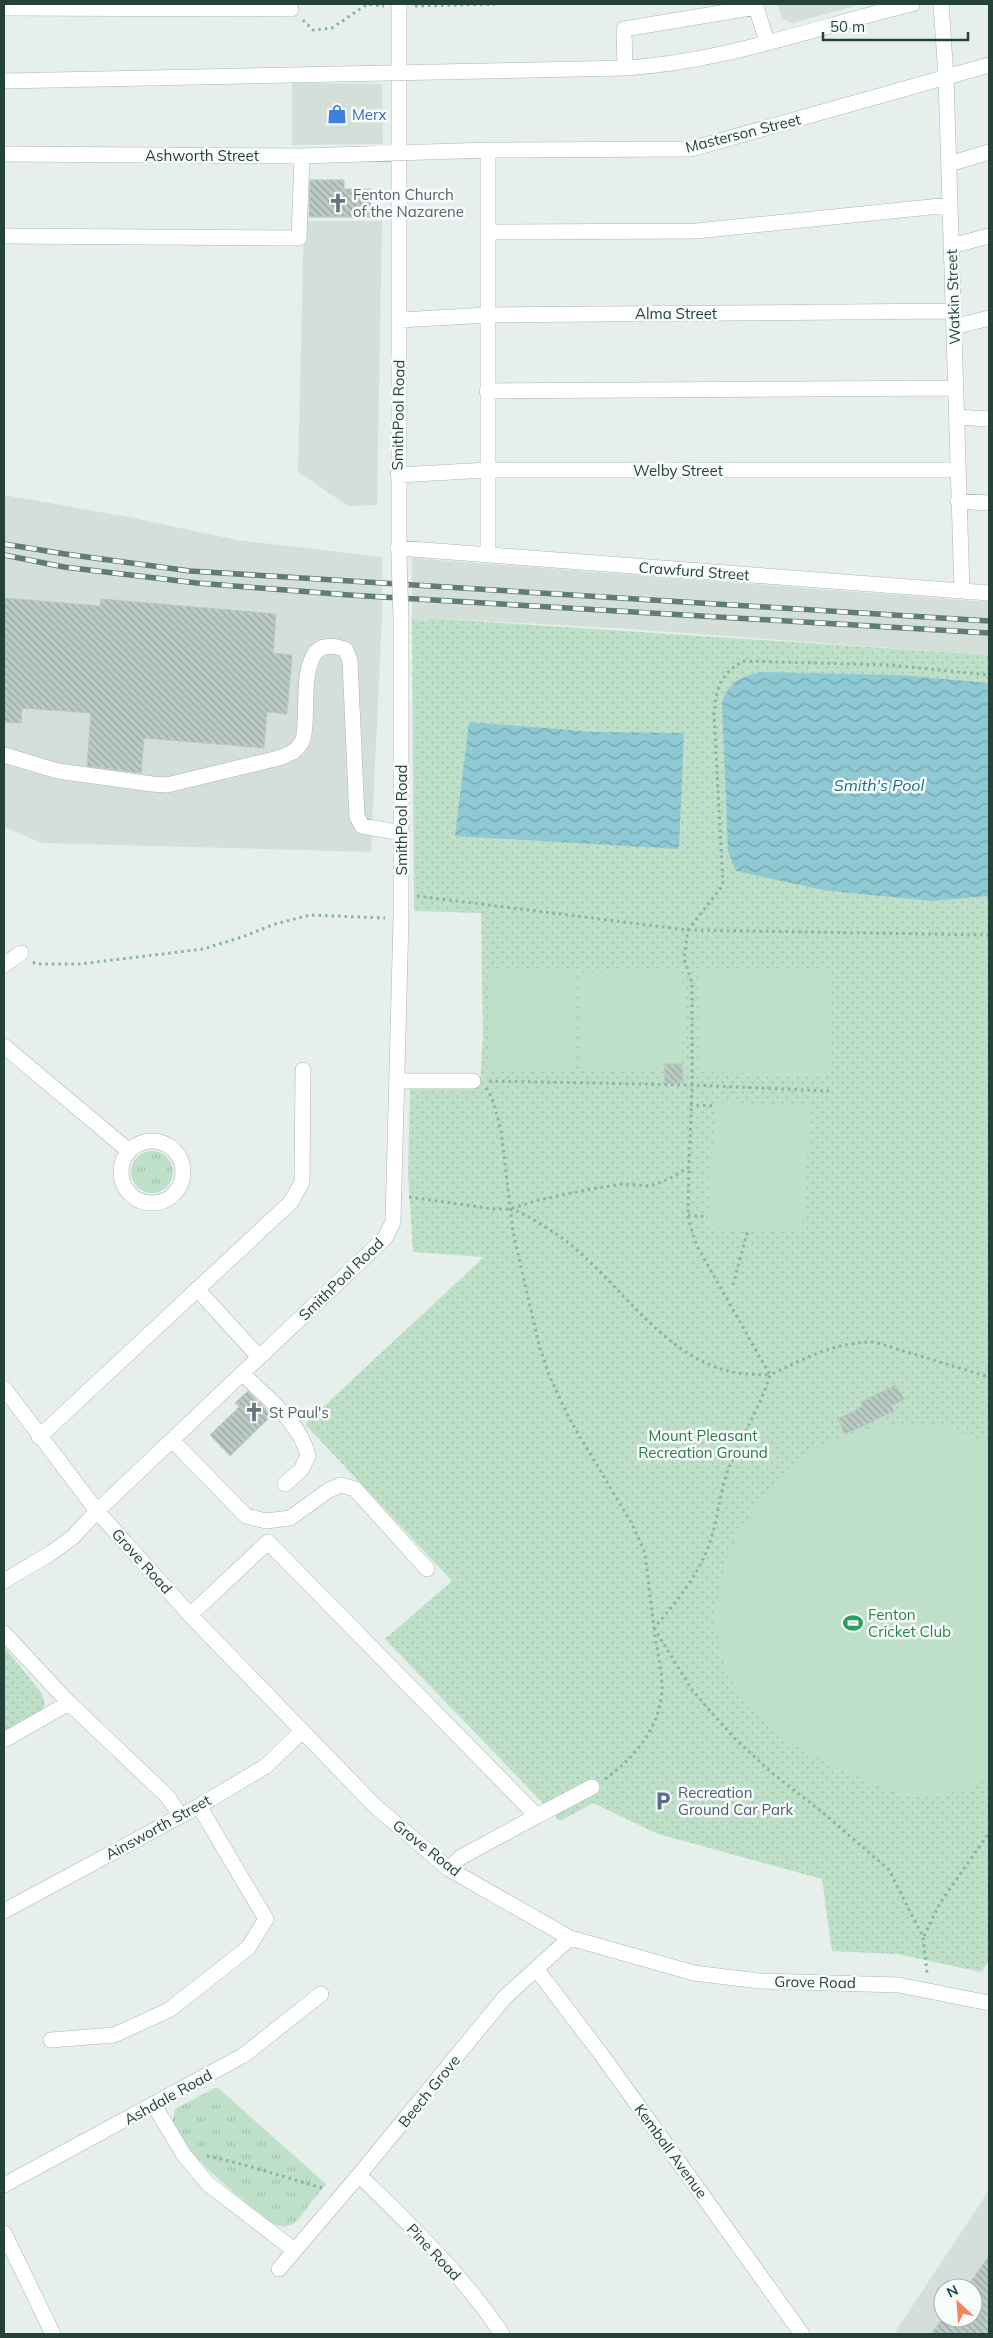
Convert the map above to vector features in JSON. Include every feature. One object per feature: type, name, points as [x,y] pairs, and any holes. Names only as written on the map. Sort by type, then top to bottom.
[{"type":"street","name":"Watkin Street","points":[[942,4],[949,164],[962,591]]},
{"type":"street","name":"SmithPool Road","points":[[4,1580],[58,1548],[73,1536],[97,1511],[385,1238],[394,1222],[402,833],[398,475],[400,5]]},
{"type":"street","points":[[4,81],[666,66],[767,42],[902,6]]},
{"type":"street","points":[[625,68],[624,29],[756,7],[767,42]]},
{"type":"street","points":[[4,8],[291,9]]},
{"type":"street","name":"Masterson Street","points":[[400,153],[488,150],[691,149],[989,65]]},
{"type":"street","points":[[488,150],[488,554]]},
{"type":"street","points":[[949,164],[989,152]]},
{"type":"street","name":"Ashworth Street","points":[[4,154],[302,156],[400,153]]},
{"type":"street","points":[[4,236],[299,238],[302,156]]},
{"type":"street","points":[[488,232],[696,231],[950,205]]},
{"type":"street","points":[[951,246],[989,236]]},
{"type":"street","name":"Alma Street","points":[[399,320],[488,314],[953,311]]},
{"type":"street","points":[[954,327],[989,318]]},
{"type":"street","points":[[487,391],[956,388]]},
{"type":"street","points":[[956,417],[989,419]]},
{"type":"street","name":"Welby Street","points":[[398,475],[488,470],[958,470]]},
{"type":"street","points":[[958,501],[989,502]]},
{"type":"street","name":"Crawfurd Street","points":[[399,553],[488,554],[989,593]]},
{"type":"street","points":[[4,755],[58,771],[159,784],[180,782],[279,758],[294,752],[303,739],[308,667],[316,651],[326,646],[337,646],[346,650],[350,661],[357,817],[362,826],[402,833]]},
{"type":"street","points":[[4,965],[20,953]]},
{"type":"street","points":[[4,1046],[130,1151]]},
{"type":"street","points":[[39,1437],[291,1202],[302,1182],[303,1070]]},
{"type":"street","points":[[397,1081],[476,1081]]},
{"type":"street","points":[[155,1141],[166,1144],[175,1151],[183,1168],[183,1179],[178,1189],[166,1200],[157,1203],[139,1201],[132,1196],[125,1188],[121,1174],[122,1164],[130,1151],[136,1145],[155,1141]]},
{"type":"street","points":[[197,1289],[259,1357]]},
{"type":"street","points":[[242,1373],[295,1428],[306,1444],[308,1456],[300,1470],[284,1484]]},
{"type":"street","name":"Grove Road","points":[[4,1388],[39,1437],[97,1511],[190,1615],[374,1806],[449,1869],[570,1938],[694,1973],[759,1981],[899,1985],[989,2003]]},
{"type":"street","points":[[172,1440],[246,1516],[266,1521],[290,1518],[328,1490],[342,1485],[355,1489],[427,1569]]},
{"type":"street","points":[[190,1615],[268,1542],[537,1816]]},
{"type":"street","points":[[4,1633],[69,1703],[167,1796],[180,1815]]},
{"type":"street","points":[[4,1740],[69,1703]]},
{"type":"street","name":"Ainsworth Street","points":[[4,1911],[199,1806],[266,1766],[302,1731]]},
{"type":"street","points":[[449,1869],[461,1857],[592,1787]]},
{"type":"street","points":[[51,2040],[114,2035],[169,2010],[248,1948],[266,1919],[199,1806]]},
{"type":"street","name":"Beech Grove","points":[[279,2269],[360,2175],[505,1997],[537,1970],[570,1938]]},
{"type":"street","name":"Kemball Avenue","points":[[537,1970],[601,2054],[802,2334]]},
{"type":"street","name":"Ashdale Road","points":[[4,2185],[244,2056],[322,1994]]},
{"type":"street","points":[[154,2105],[184,2155],[208,2184],[294,2250]]},
{"type":"street","name":"Pine Road","points":[[360,2175],[435,2251],[502,2334]]},
{"type":"street","points":[[4,2233],[53,2334]]},
{"type":"path","points":[[291,9],[313,30],[332,28],[366,6],[363,4]]},
{"type":"path","points":[[400,5],[500,4]]},
{"type":"path","points":[[654,1628],[701,1567],[713,1534],[729,1467],[761,1402],[770,1375],[696,1246],[688,1214],[692,1085],[692,983],[684,958],[688,930],[723,885],[714,714],[717,687],[728,670],[743,661],[889,666],[989,675]]},
{"type":"path","points":[[401,894],[688,930],[989,935]]},
{"type":"path","points":[[20,953],[36,964],[80,964],[203,949],[275,924],[310,915],[401,918]]},
{"type":"path","points":[[476,1081],[692,1085],[829,1091]]},
{"type":"path","points":[[476,1081],[492,1098],[500,1130],[509,1209],[538,1344],[549,1375],[570,1420],[632,1524],[645,1553],[662,1689],[654,1720],[640,1749],[623,1766],[592,1787]]},
{"type":"path","points":[[690,1105],[716,1106]]},
{"type":"path","points":[[509,1209],[539,1200],[591,1189],[624,1184],[650,1186],[669,1179],[689,1166]]},
{"type":"path","points":[[394,1195],[494,1209],[509,1209],[526,1214],[565,1239],[669,1342],[697,1359],[733,1372],[770,1375],[807,1358],[855,1342],[874,1342],[989,1377]]},
{"type":"path","points":[[688,1214],[708,1217]]},
{"type":"path","points":[[733,1284],[748,1229]]},
{"type":"path","points":[[654,1628],[692,1690],[734,1738],[771,1772],[827,1816],[889,1870],[923,1937],[931,1991]]},
{"type":"path","points":[[923,1937],[940,1903],[989,1833]]},
{"type":"path","points":[[184,2155],[193,2154],[236,2162],[263,2172],[343,2194]]},
{"type":"shaded area","points":[[778,4],[863,4],[792,23],[782,19]]},
{"type":"shaded area","name":"Merx","points":[[292,83],[382,84],[383,144],[292,145]]},
{"type":"shaded area","points":[[304,221],[382,221],[377,505],[348,506],[298,472]]},
{"type":"shaded area","points":[[4,495],[129,517],[237,540],[382,557],[382,616],[371,852],[42,843],[4,827]]},
{"type":"shaded area","points":[[412,558],[989,602],[989,655],[613,628],[429,618],[426,622],[412,618]]},
{"type":"shaded area","points":[[989,2190],[989,2334],[894,2334]]},
{"type":"green space","name":"Mount Pleasant Recreation Ground","points":[[412,618],[426,622],[428,618],[989,655],[989,1961],[981,1972],[897,1954],[832,1951],[822,1879],[658,1834],[593,1803],[560,1821],[385,1639],[452,1581],[305,1424],[484,1257],[413,1252],[408,1172],[410,1088],[480,1086],[483,1035],[481,913],[414,911]]},
{"type":"green space","points":[[831,968],[831,1075],[700,1072],[698,969]]},
{"type":"green space","points":[[573,970],[574,1071],[489,1072],[488,972]]},
{"type":"green space","points":[[679,970],[685,990],[682,1063],[664,1064],[664,1068],[582,1069],[581,973]]},
{"type":"green space","points":[[716,1102],[811,1106],[802,1232],[707,1227]]},
{"type":"green space","points":[[156,1151],[164,1154],[170,1160],[173,1172],[170,1184],[164,1190],[148,1193],[140,1190],[134,1184],[131,1168],[134,1160],[140,1154]]},
{"type":"green space","name":"Fenton Cricket Club","points":[[939,1424],[989,1443],[989,1780],[970,1788],[935,1797],[915,1797],[896,1793],[837,1768],[793,1744],[750,1707],[729,1676],[718,1639],[716,1608],[721,1579],[730,1549],[765,1493],[802,1456],[820,1446],[883,1425]]},
{"type":"green space","points":[[4,1646],[42,1694],[45,1704],[41,1713],[4,1733]]},
{"type":"green space","points":[[217,2087],[326,2184],[293,2224],[284,2226],[271,2223],[217,2178],[192,2153],[172,2124],[175,2109]]},
{"type":"water","name":"Smith's Pool","points":[[759,672],[900,675],[989,683],[989,896],[933,901],[861,894],[823,890],[736,871],[728,851],[722,701],[736,681]]},
{"type":"water","points":[[469,722],[594,732],[684,733],[679,849],[455,836]]},
{"type":"building","name":"Fenton Church of the Nazarene","points":[[310,180],[344,180],[344,189],[371,189],[370,217],[309,217]]},
{"type":"building","points":[[4,598],[100,606],[101,599],[276,614],[273,653],[292,655],[287,714],[267,712],[264,748],[144,738],[141,773],[87,766],[91,713],[22,708],[21,723],[4,722]]},
{"type":"building","points":[[664,1064],[682,1064],[683,1083],[665,1083]]},
{"type":"building","points":[[896,1385],[904,1399],[891,1406],[894,1411],[845,1434],[838,1419],[862,1407],[861,1402]]},
{"type":"building","points":[[248,1391],[272,1415],[230,1456],[210,1435],[239,1407],[235,1403]]},
{"type":"building","points":[[989,2256],[989,2334],[931,2334],[936,2328],[983,2328],[983,2278],[973,2278]]},
{"type":"railway","points":[[4,544],[190,571],[989,621]]},
{"type":"railway","points":[[4,555],[64,567],[197,583],[349,595],[989,633]]},
{"type":"place","name":"Merx","points":[[337,114]]},
{"type":"place","name":"Fenton Church of the Nazarene","points":[[338,203]]},
{"type":"place","name":"St Paul's","points":[[254,1412]]},
{"type":"place","name":"Fenton Cricket Club","points":[[853,1623]]},
{"type":"place","name":"Recreation Ground Car Park","points":[[663,1801]]}]
